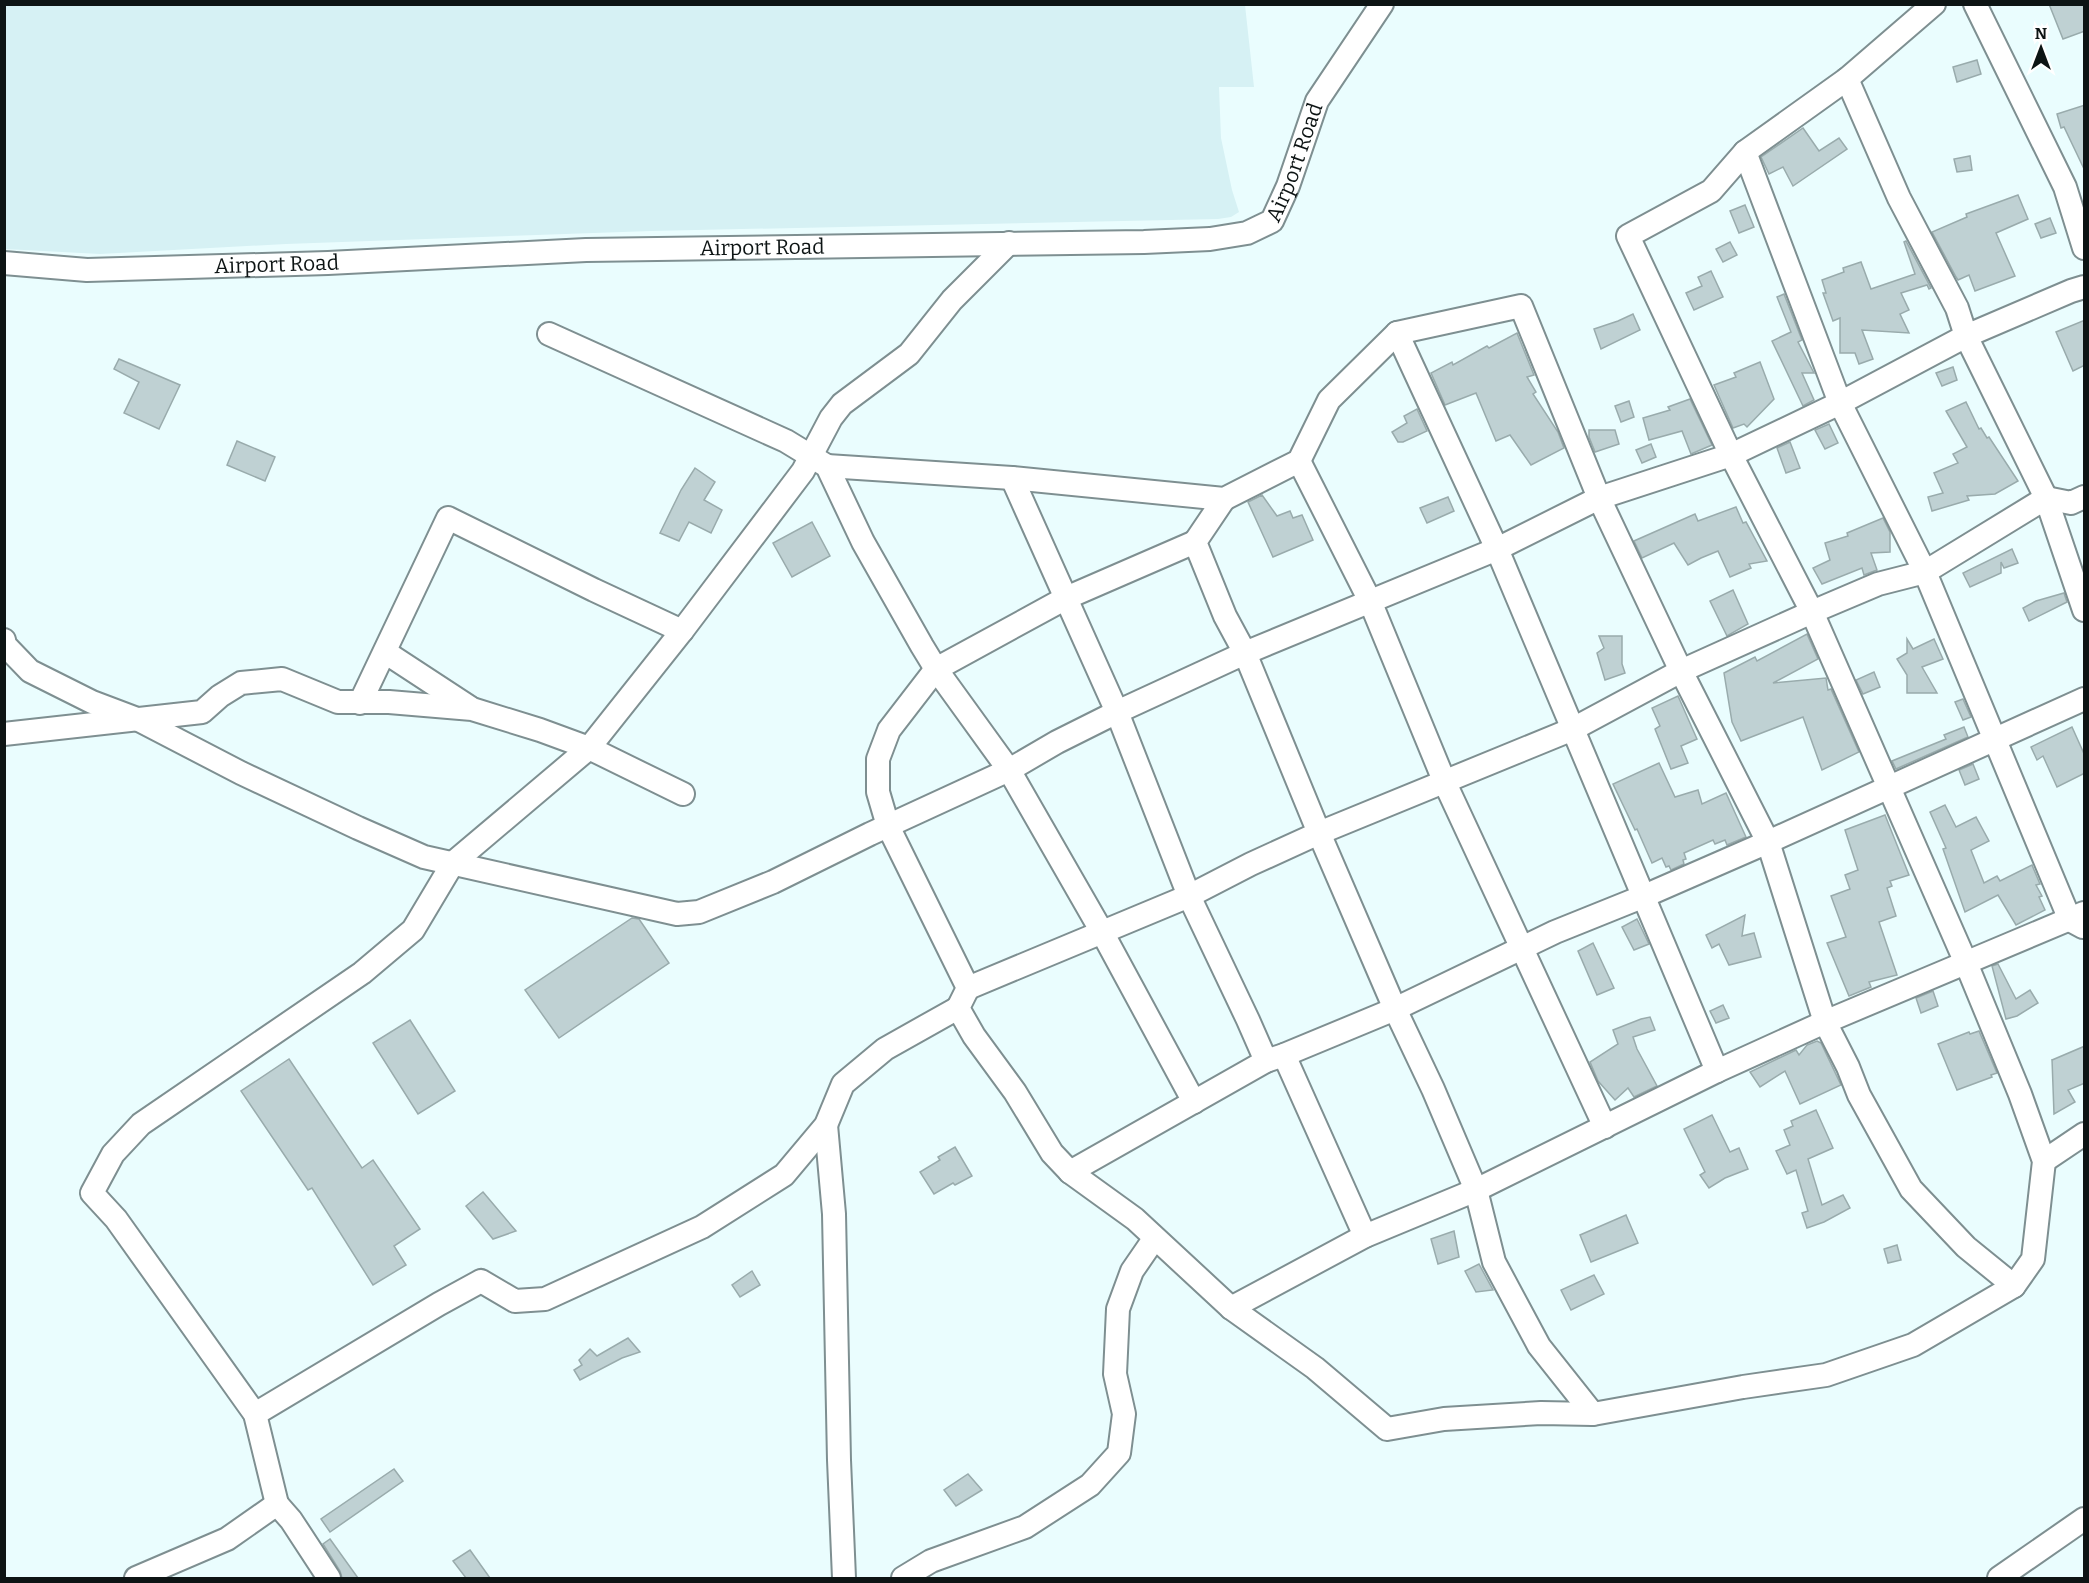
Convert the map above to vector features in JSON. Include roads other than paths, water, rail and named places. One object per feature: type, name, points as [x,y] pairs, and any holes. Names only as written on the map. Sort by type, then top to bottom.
[{"type":"street","name":"Airport Road","points":[[4,263],[87,270],[328,263],[586,250],[1144,242],[1210,239],[1247,233],[1272,221],[1296,166],[1317,101],[1382,4]]},
{"type":"street","points":[[958,1008],[974,1036],[1015,1092],[1052,1153],[1070,1172],[1135,1219],[1231,1308],[1315,1368],[1387,1429],[1443,1419],[1541,1413],[1593,1414],[1743,1387],[1827,1375],[1912,1345],[2014,1286],[2033,1259],[2044,1161],[2020,1094],[1966,963],[1812,612],[1731,455],[1628,236],[1711,191],[1745,152],[1847,80],[1934,4]]},
{"type":"street","points":[[1975,4],[2065,187],[2085,248]]},
{"type":"street","points":[[1847,80],[1899,198],[1956,308],[1966,336],[2046,498],[2085,610]]},
{"type":"street","points":[[1231,1308],[1365,1236],[1476,1190],[1717,1071],[1825,1022],[1966,963],[2080,920],[1995,740],[1925,572],[1840,403],[1745,152]]},
{"type":"street","points":[[329,1578],[291,1520],[277,1504],[255,1414],[116,1219],[92,1193],[113,1154],[141,1124],[362,973],[413,930],[453,863],[589,748],[820,460],[831,418],[842,404],[909,354],[952,300],[1009,243]]},
{"type":"street","points":[[4,640],[30,670],[92,702],[137,719],[241,773],[424,856],[677,914],[699,912],[773,882],[1009,770],[1057,742],[1117,712],[1245,653],[1497,549],[1599,498],[1731,455],[1840,403],[1966,336],[2085,287]]},
{"type":"street","points":[[968,987],[888,826],[878,792],[878,759],[889,730],[936,669],[1066,598],[1195,542],[1224,499],[1299,461],[1329,400],[1397,333],[1521,306],[1599,498],[1681,670],[1768,842],[1825,1022],[1848,1067],[1858,1095],[1911,1189],[1966,1247],[2014,1286]]},
{"type":"street","points":[[1397,333],[1497,549],[1717,1071]]},
{"type":"street","points":[[549,334],[786,441],[820,460],[1224,499]]},
{"type":"street","points":[[820,460],[863,542],[936,669],[1009,770],[1102,932],[1194,1102]]},
{"type":"street","points":[[1299,461],[1370,601],[1445,783],[1605,1126]]},
{"type":"street","points":[[1012,478],[1117,712],[1189,896],[1244,1010],[1275,1058],[1365,1236]]},
{"type":"street","points":[[255,1414],[481,1281],[515,1301],[546,1299],[702,1227],[784,1175],[826,1125],[843,1084],[885,1049],[958,1008],[968,987],[1189,896],[1319,833],[1573,729],[1681,670],[1812,612],[1878,584],[1925,572],[2046,498],[2071,503],[2085,498]]},
{"type":"street","points":[[360,703],[447,518],[682,631]]},
{"type":"street","points":[[1195,542],[1225,616],[1245,653],[1395,1009],[1433,1089],[1476,1190],[1494,1262],[1539,1346],[1593,1414]]},
{"type":"street","points":[[385,652],[472,709]]},
{"type":"street","points":[[4,734],[202,712],[220,696],[242,683],[282,680],[338,702],[389,702],[472,709],[589,748],[683,794]]},
{"type":"street","points":[[1070,1172],[1275,1058],[1395,1009],[1555,932],[1768,842],[2085,699]]},
{"type":"street","points":[[826,1125],[834,1214],[838,1460],[844,1578]]},
{"type":"street","points":[[2044,1161],[2085,1134]]},
{"type":"street","points":[[903,1578],[931,1561],[1025,1527],[1090,1485],[1119,1453],[1124,1414],[1115,1374],[1118,1309],[1132,1271],[1154,1239]]},
{"type":"street","points":[[136,1578],[227,1539],[277,1504]]},
{"type":"street","points":[[1999,1578],[2085,1519]]}]
